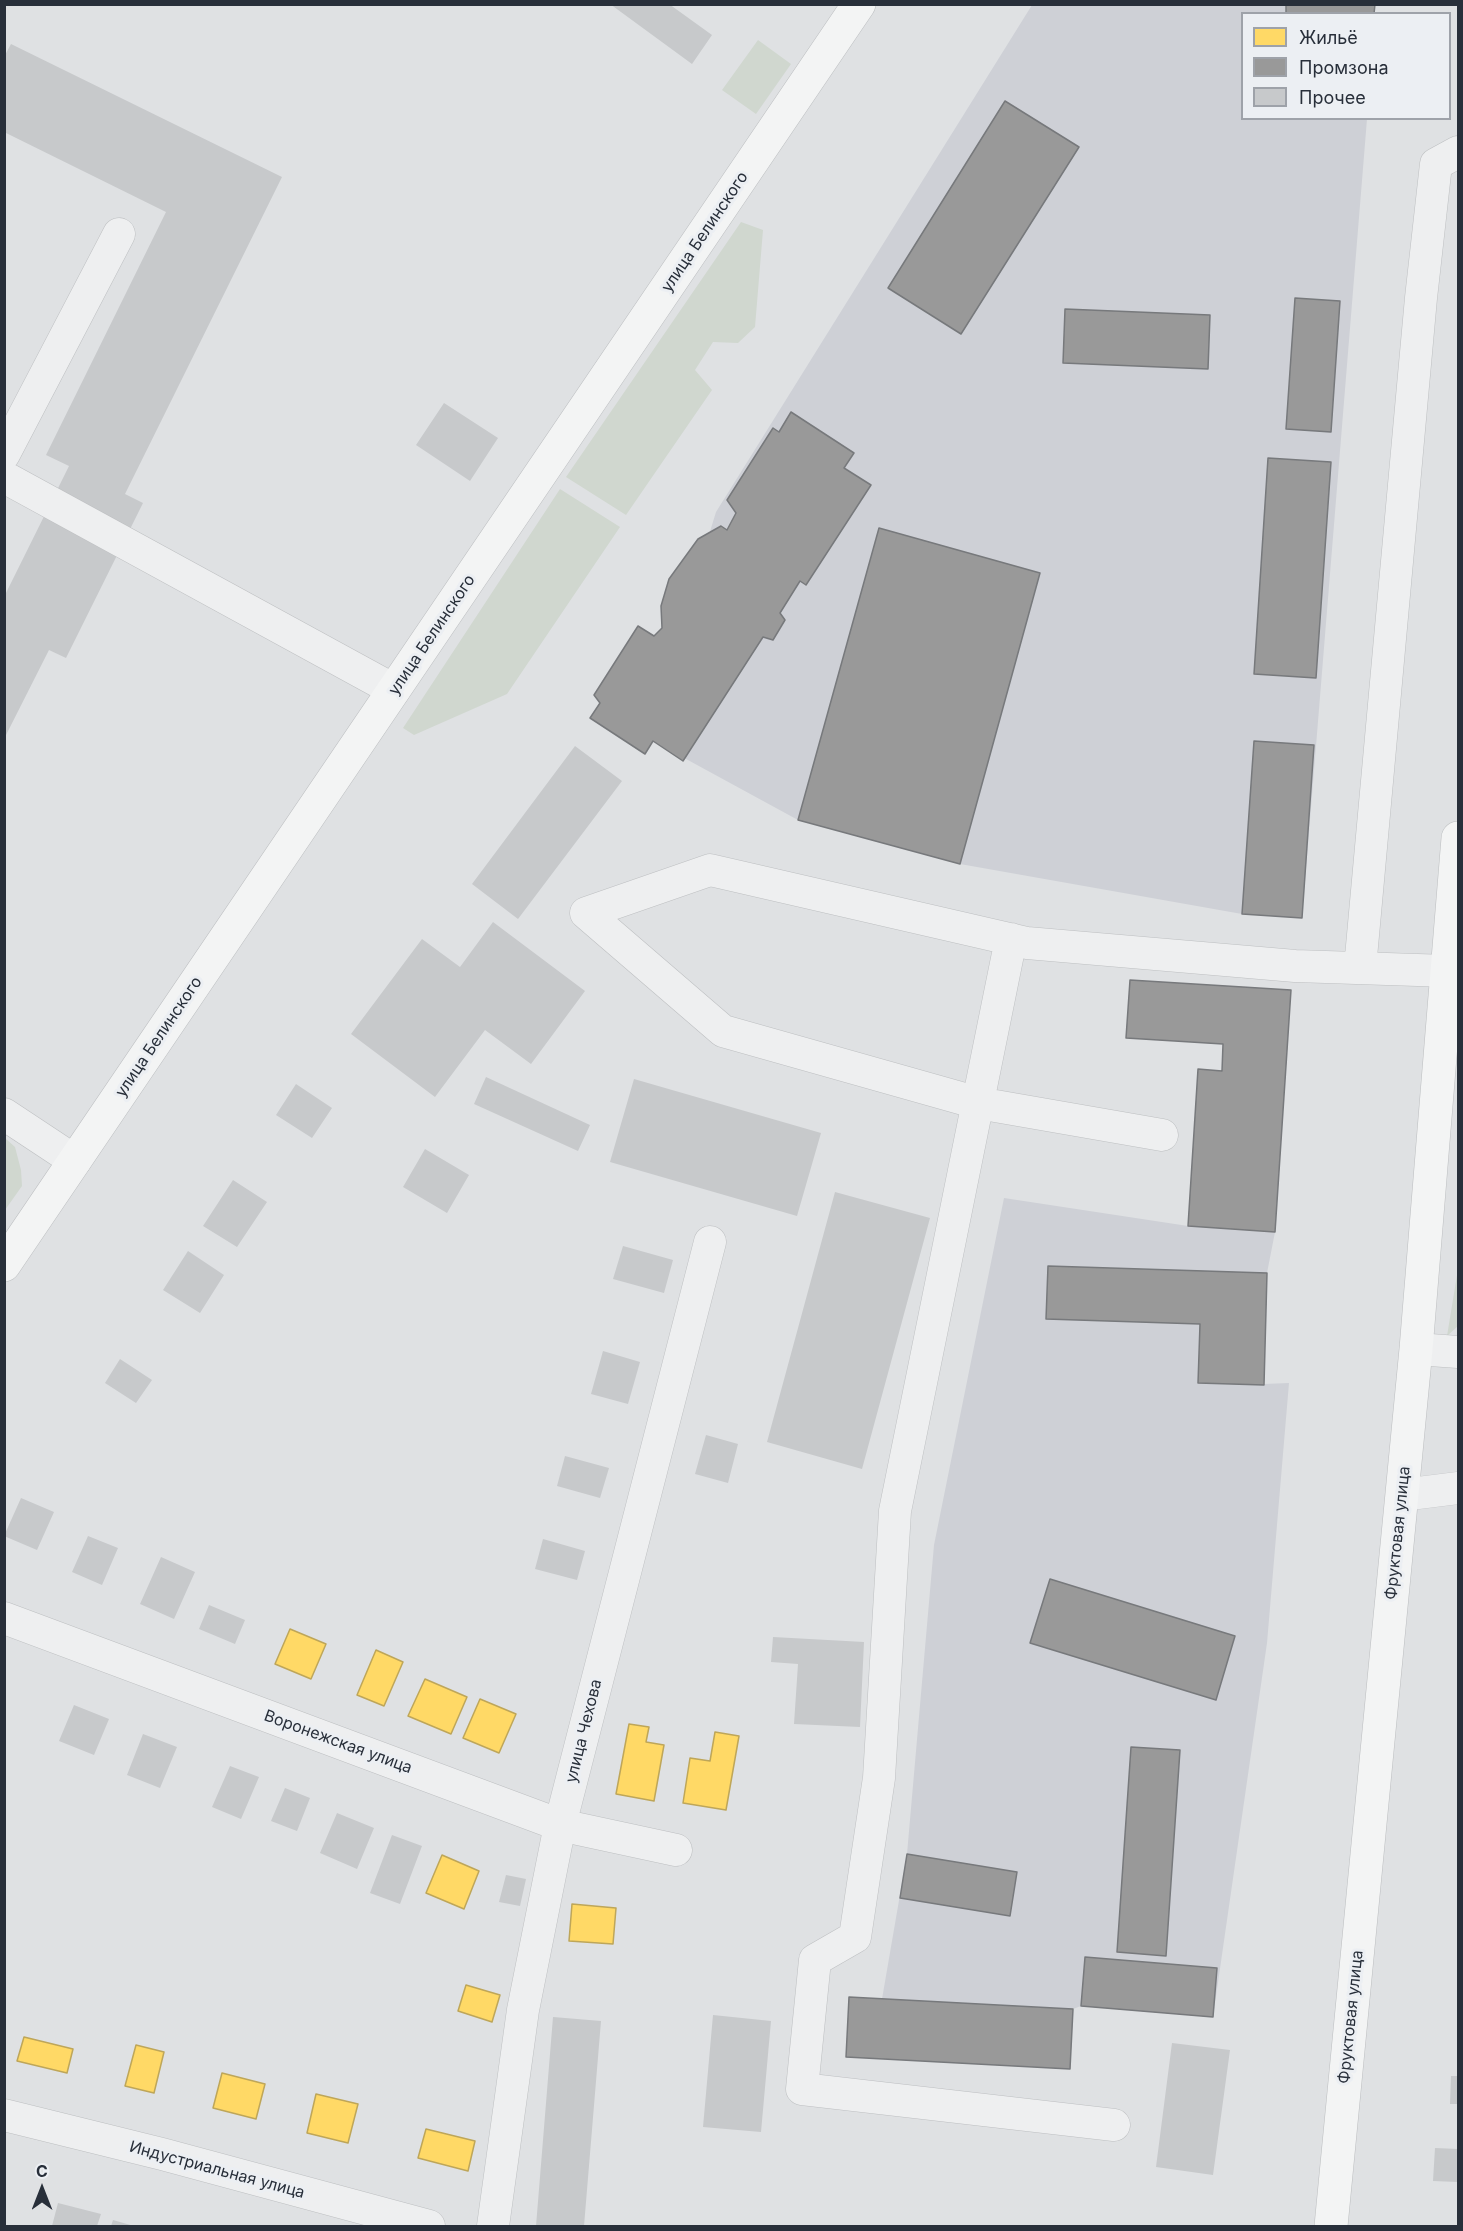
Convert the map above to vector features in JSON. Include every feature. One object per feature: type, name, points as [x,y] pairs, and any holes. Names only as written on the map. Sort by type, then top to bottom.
[{"type":"main road","name":"улица Белинского","points":[[4,1265],[859,4]]},
{"type":"main road","name":"Фруктовая улица","points":[[1331,2226],[1416,1349],[1450,1043],[1448,971],[1458,838]]},
{"type":"street","points":[[1360,968],[1420,309],[1436,164],[1458,152]]},
{"type":"street","points":[[4,454],[119,234]]},
{"type":"street","points":[[4,477],[394,690]]},
{"type":"street","points":[[1162,1135],[978,1103],[723,1031],[586,913],[710,870],[1027,943],[1295,966],[1448,971]]},
{"type":"street","points":[[1011,939],[895,1511],[879,1778],[855,1937],[815,1960],[802,2089],[1114,2125]]},
{"type":"street","points":[[4,1114],[75,1161]]},
{"type":"street","name":"улица Чехова","points":[[493,2226],[523,2010],[560,1825],[710,1242]]},
{"type":"street","points":[[1416,1349],[1458,1352]]},
{"type":"street","points":[[1402,1495],[1458,1488]]},
{"type":"street","name":"Воронежская улица","points":[[4,1618],[560,1825],[676,1850]]},
{"type":"street","name":"Индустриальная улица","points":[[4,2115],[162,2154],[429,2226]]},
{"type":"shaded area","points":[[1032,5],[1375,5],[1374,12],[1241,12],[1241,120],[1367,120],[1302,918],[1242,914],[960,864],[798,820],[653,741],[689,600],[716,512]]},
{"type":"shaded area","points":[[758,40],[791,64],[756,114],[722,90]]},
{"type":"shaded area","points":[[741,222],[763,230],[755,327],[738,343],[713,342],[695,370],[712,390],[626,515],[566,477]]},
{"type":"shaded area","points":[[560,489],[620,527],[507,694],[414,735],[403,728]]},
{"type":"shaded area","points":[[5,1138],[15,1147],[21,1170],[22,1186],[5,1210]]},
{"type":"shaded area","points":[[1004,1198],[1188,1226],[1275,1232],[1267,1273],[1264,1384],[1289,1383],[1267,1643],[1213,2017],[1081,2006],[1073,2009],[882,1999],[907,1854],[934,1545]]},
{"type":"shaded area","points":[[1458,1269],[1458,1326],[1447,1336]]},
{"type":"building: Жильё","points":[[290,1629],[326,1644],[311,1679],[275,1664]]},
{"type":"building: Жильё","points":[[376,1650],[403,1662],[384,1706],[357,1695]]},
{"type":"building: Жильё","points":[[425,1679],[467,1697],[451,1734],[408,1716]]},
{"type":"building: Жильё","points":[[480,1699],[516,1714],[499,1753],[463,1738]]},
{"type":"building: Жильё","points":[[629,1724],[649,1727],[646,1742],[664,1745],[654,1801],[616,1794]]},
{"type":"building: Жильё","points":[[715,1732],[739,1736],[726,1810],[683,1803],[690,1758],[710,1761]]},
{"type":"building: Жильё","points":[[442,1855],[479,1871],[464,1909],[426,1893]]},
{"type":"building: Жильё","points":[[572,1904],[616,1908],[613,1944],[569,1941]]},
{"type":"building: Жильё","points":[[466,1985],[500,1995],[492,2022],[458,2011]]},
{"type":"building: Жильё","points":[[24,2037],[73,2049],[67,2073],[17,2061]]},
{"type":"building: Жильё","points":[[136,2045],[164,2052],[154,2093],[125,2086]]},
{"type":"building: Жильё","points":[[222,2073],[265,2084],[256,2119],[213,2108]]},
{"type":"building: Жильё","points":[[316,2094],[358,2104],[348,2143],[307,2133]]},
{"type":"building: Жильё","points":[[426,2129],[475,2141],[468,2171],[418,2158]]},
{"type":"building: Промзона","points":[[1286,4],[1375,4],[1374,12],[1286,12]]},
{"type":"building: Промзона","points":[[1005,101],[1079,147],[961,334],[888,288]]},
{"type":"building: Промзона","points":[[1295,298],[1340,301],[1331,432],[1286,429]]},
{"type":"building: Промзона","points":[[1065,309],[1210,315],[1208,369],[1063,363]]},
{"type":"building: Промзона","points":[[791,412],[854,453],[844,468],[871,485],[806,585],[800,581],[780,613],[785,620],[773,640],[763,637],[683,761],[653,741],[645,754],[590,718],[600,703],[594,695],[638,626],[654,636],[662,628],[661,606],[669,579],[698,539],[721,526],[727,530],[736,513],[727,500],[773,428],[779,432]]},
{"type":"building: Промзона","points":[[1268,458],[1331,462],[1316,678],[1254,674]]},
{"type":"building: Промзона","points":[[879,528],[1040,573],[960,864],[798,820]]},
{"type":"building: Промзона","points":[[1254,741],[1314,745],[1302,918],[1242,914]]},
{"type":"building: Промзона","points":[[1130,980],[1291,990],[1275,1232],[1188,1226],[1198,1069],[1222,1071],[1223,1044],[1126,1038]]},
{"type":"building: Промзона","points":[[1048,1266],[1267,1273],[1264,1385],[1198,1383],[1200,1324],[1046,1319]]},
{"type":"building: Промзона","points":[[1050,1579],[1235,1636],[1216,1700],[1030,1643]]},
{"type":"building: Промзона","points":[[1131,1747],[1180,1750],[1166,1956],[1117,1952]]},
{"type":"building: Промзона","points":[[907,1854],[1017,1872],[1010,1916],[900,1898]]},
{"type":"building: Промзона","points":[[1085,1957],[1217,1968],[1213,2017],[1081,2006]]},
{"type":"building: Промзона","points":[[849,1997],[1073,2009],[1070,2069],[846,2057]]},
{"type":"building: Прочее","points":[[610,4],[669,4],[712,35],[692,64]]},
{"type":"building: Прочее","points":[[11,44],[282,177],[125,494],[143,503],[66,658],[49,650],[4,739],[4,597],[69,466],[46,455],[166,212],[4,132],[4,57]]},
{"type":"building: Прочее","points":[[444,403],[498,438],[470,481],[416,445]]},
{"type":"building: Прочее","points":[[575,746],[622,781],[518,919],[472,884]]},
{"type":"building: Прочее","points":[[493,922],[585,991],[531,1064],[485,1030],[435,1097],[351,1034],[422,939],[460,967]]},
{"type":"building: Прочее","points":[[486,1077],[590,1125],[578,1151],[474,1104]]},
{"type":"building: Прочее","points":[[634,1079],[821,1133],[797,1216],[610,1162]]},
{"type":"building: Прочее","points":[[296,1084],[332,1108],[312,1138],[276,1115]]},
{"type":"building: Прочее","points":[[425,1149],[469,1175],[447,1213],[403,1187]]},
{"type":"building: Прочее","points":[[233,1180],[267,1202],[237,1247],[203,1226]]},
{"type":"building: Прочее","points":[[835,1192],[930,1218],[862,1469],[767,1442]]},
{"type":"building: Прочее","points":[[623,1246],[673,1260],[664,1293],[613,1279]]},
{"type":"building: Прочее","points":[[188,1251],[224,1275],[200,1313],[163,1290]]},
{"type":"building: Прочее","points":[[603,1351],[640,1362],[628,1404],[591,1394]]},
{"type":"building: Прочее","points":[[120,1359],[152,1380],[136,1403],[105,1383]]},
{"type":"building: Прочее","points":[[706,1435],[738,1444],[728,1483],[695,1474]]},
{"type":"building: Прочее","points":[[565,1456],[609,1468],[600,1498],[557,1486]]},
{"type":"building: Прочее","points":[[21,1498],[54,1512],[37,1550],[4,1536]]},
{"type":"building: Прочее","points":[[88,1536],[118,1548],[102,1585],[72,1572]]},
{"type":"building: Прочее","points":[[543,1539],[585,1551],[577,1580],[535,1569]]},
{"type":"building: Прочее","points":[[161,1557],[195,1572],[174,1619],[140,1604]]},
{"type":"building: Прочее","points":[[209,1605],[245,1620],[235,1644],[199,1629]]},
{"type":"building: Прочее","points":[[773,1637],[864,1642],[860,1727],[794,1724],[798,1664],[771,1662]]},
{"type":"building: Прочее","points":[[74,1705],[109,1719],[94,1755],[59,1741]]},
{"type":"building: Прочее","points":[[143,1734],[177,1747],[160,1788],[127,1775]]},
{"type":"building: Прочее","points":[[230,1766],[259,1777],[241,1819],[212,1807]]},
{"type":"building: Прочее","points":[[285,1788],[310,1798],[297,1831],[271,1821]]},
{"type":"building: Прочее","points":[[337,1813],[374,1828],[357,1869],[320,1853]]},
{"type":"building: Прочее","points":[[392,1835],[422,1846],[400,1904],[370,1893]]},
{"type":"building: Прочее","points":[[506,1875],[526,1879],[520,1906],[499,1902]]},
{"type":"building: Прочее","points":[[713,2015],[771,2021],[761,2132],[703,2127]]},
{"type":"building: Прочее","points":[[553,2017],[601,2021],[584,2226],[536,2226]]},
{"type":"building: Прочее","points":[[1172,2043],[1230,2050],[1213,2175],[1156,2167]]},
{"type":"building: Прочее","points":[[1451,2076],[1458,2076],[1458,2104],[1450,2104]]},
{"type":"building: Прочее","points":[[1435,2148],[1458,2149],[1458,2182],[1433,2181]]},
{"type":"building: Прочее","points":[[58,2203],[101,2214],[97,2226],[52,2226]]},
{"type":"building: Прочее","points":[[113,2220],[134,2226],[111,2226]]}]
